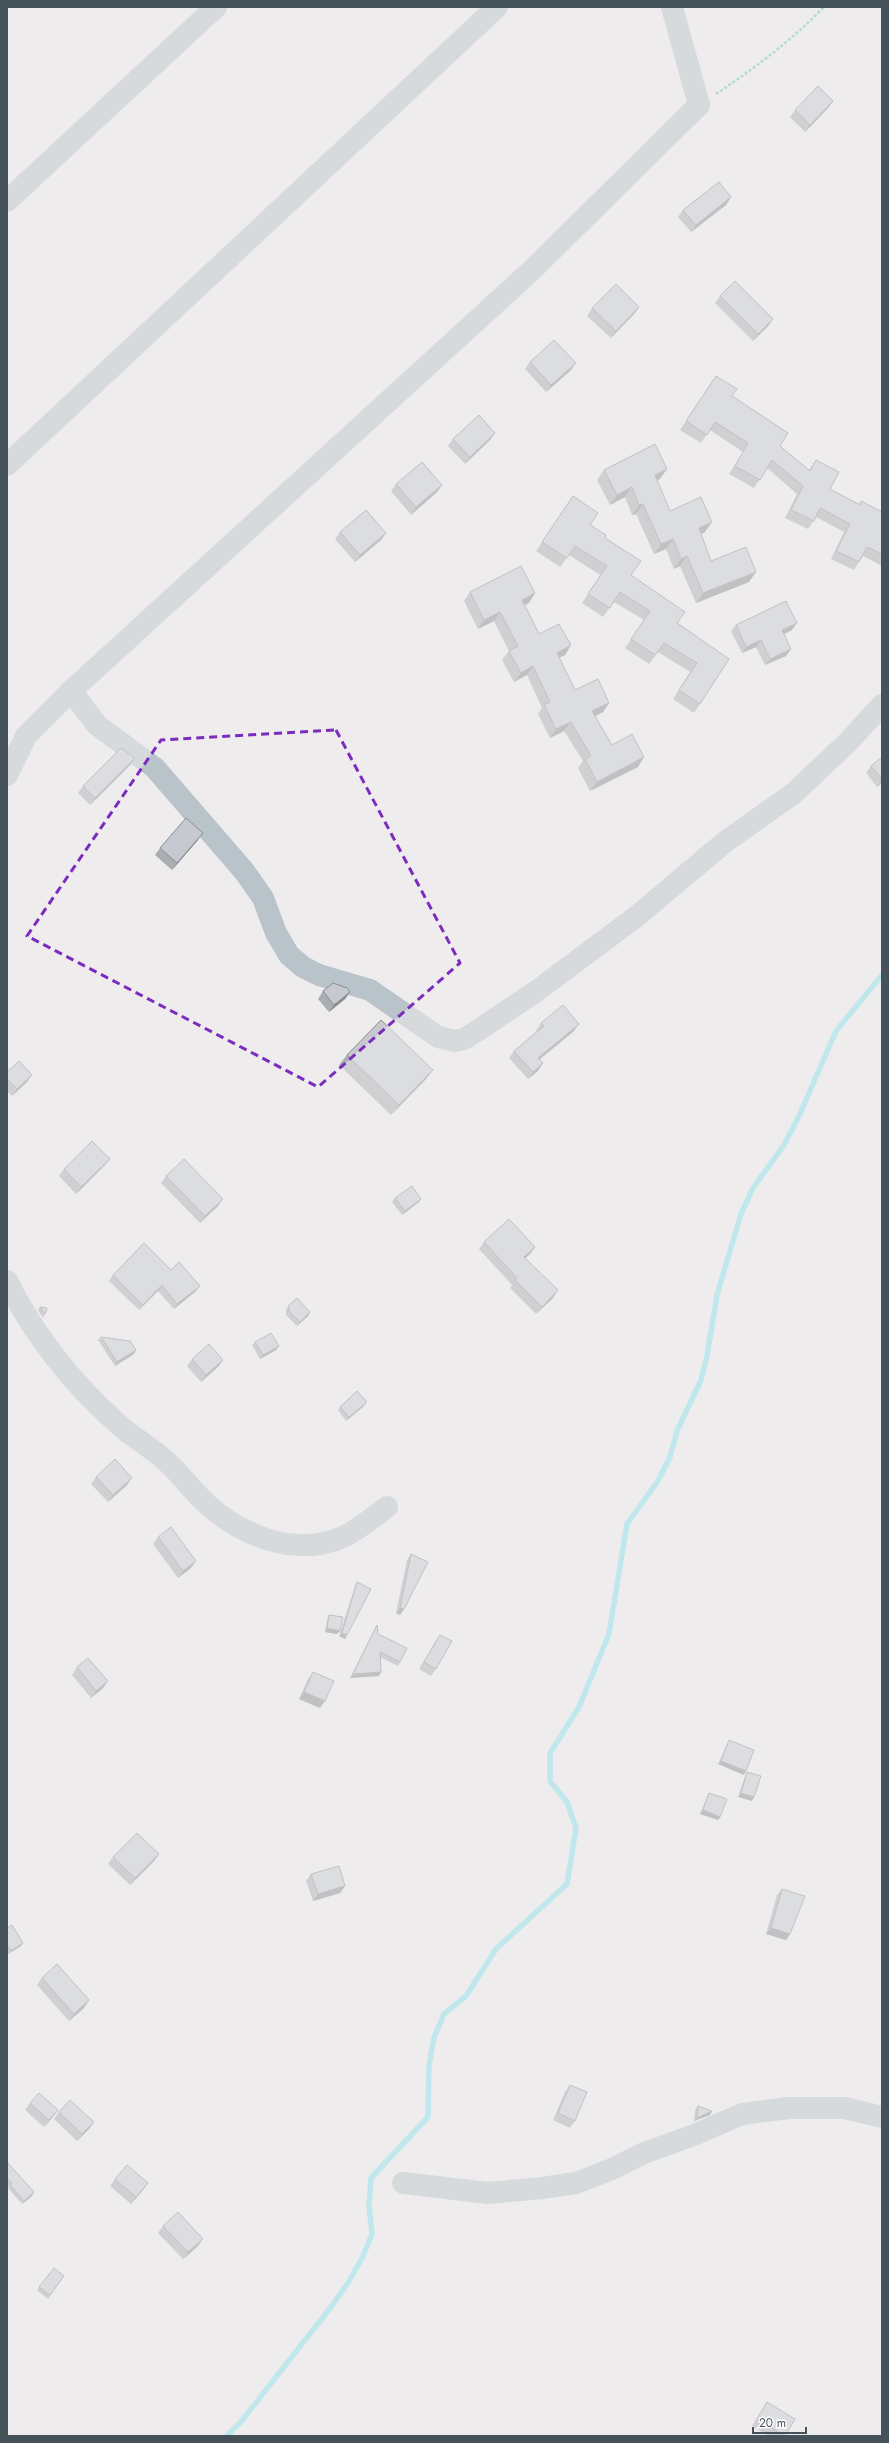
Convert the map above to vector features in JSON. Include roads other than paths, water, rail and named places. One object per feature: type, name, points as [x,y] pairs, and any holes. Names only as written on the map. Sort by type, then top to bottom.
[{"type":"street","points":[[7,201],[216,7]]},
{"type":"street","points":[[7,465],[497,7]]},
{"type":"street","points":[[7,775],[26,736],[72,691],[531,271],[699,105],[672,7]]},
{"type":"street","points":[[72,691],[98,725],[155,768],[244,871],[263,898],[276,933],[289,955],[318,975],[370,990],[438,1037],[455,1041],[464,1039],[538,990],[637,916],[725,842],[794,793],[848,742],[882,705]]},
{"type":"street","points":[[7,1281],[43,1343],[78,1383],[118,1424],[166,1461],[208,1505],[232,1524],[262,1537],[296,1545],[325,1544],[351,1535],[387,1508]]},
{"type":"street","points":[[403,2183],[488,2193],[542,2188],[576,2182],[604,2172],[742,2114],[789,2108],[845,2108],[882,2117]]},
{"type":"waterway","points":[[226,2436],[240,2423],[331,2307],[348,2283],[362,2258],[372,2234],[369,2206],[371,2178],[428,2117],[429,2065],[434,2038],[444,2014],[466,1996],[496,1949],[567,1884],[576,1828],[567,1802],[550,1781],[550,1753],[579,1707],[609,1634],[627,1524],[658,1481],[670,1457],[677,1431],[701,1380],[707,1356],[717,1295],[741,1214],[753,1188],[784,1145],[799,1116],[836,1031],[882,975]]}]
